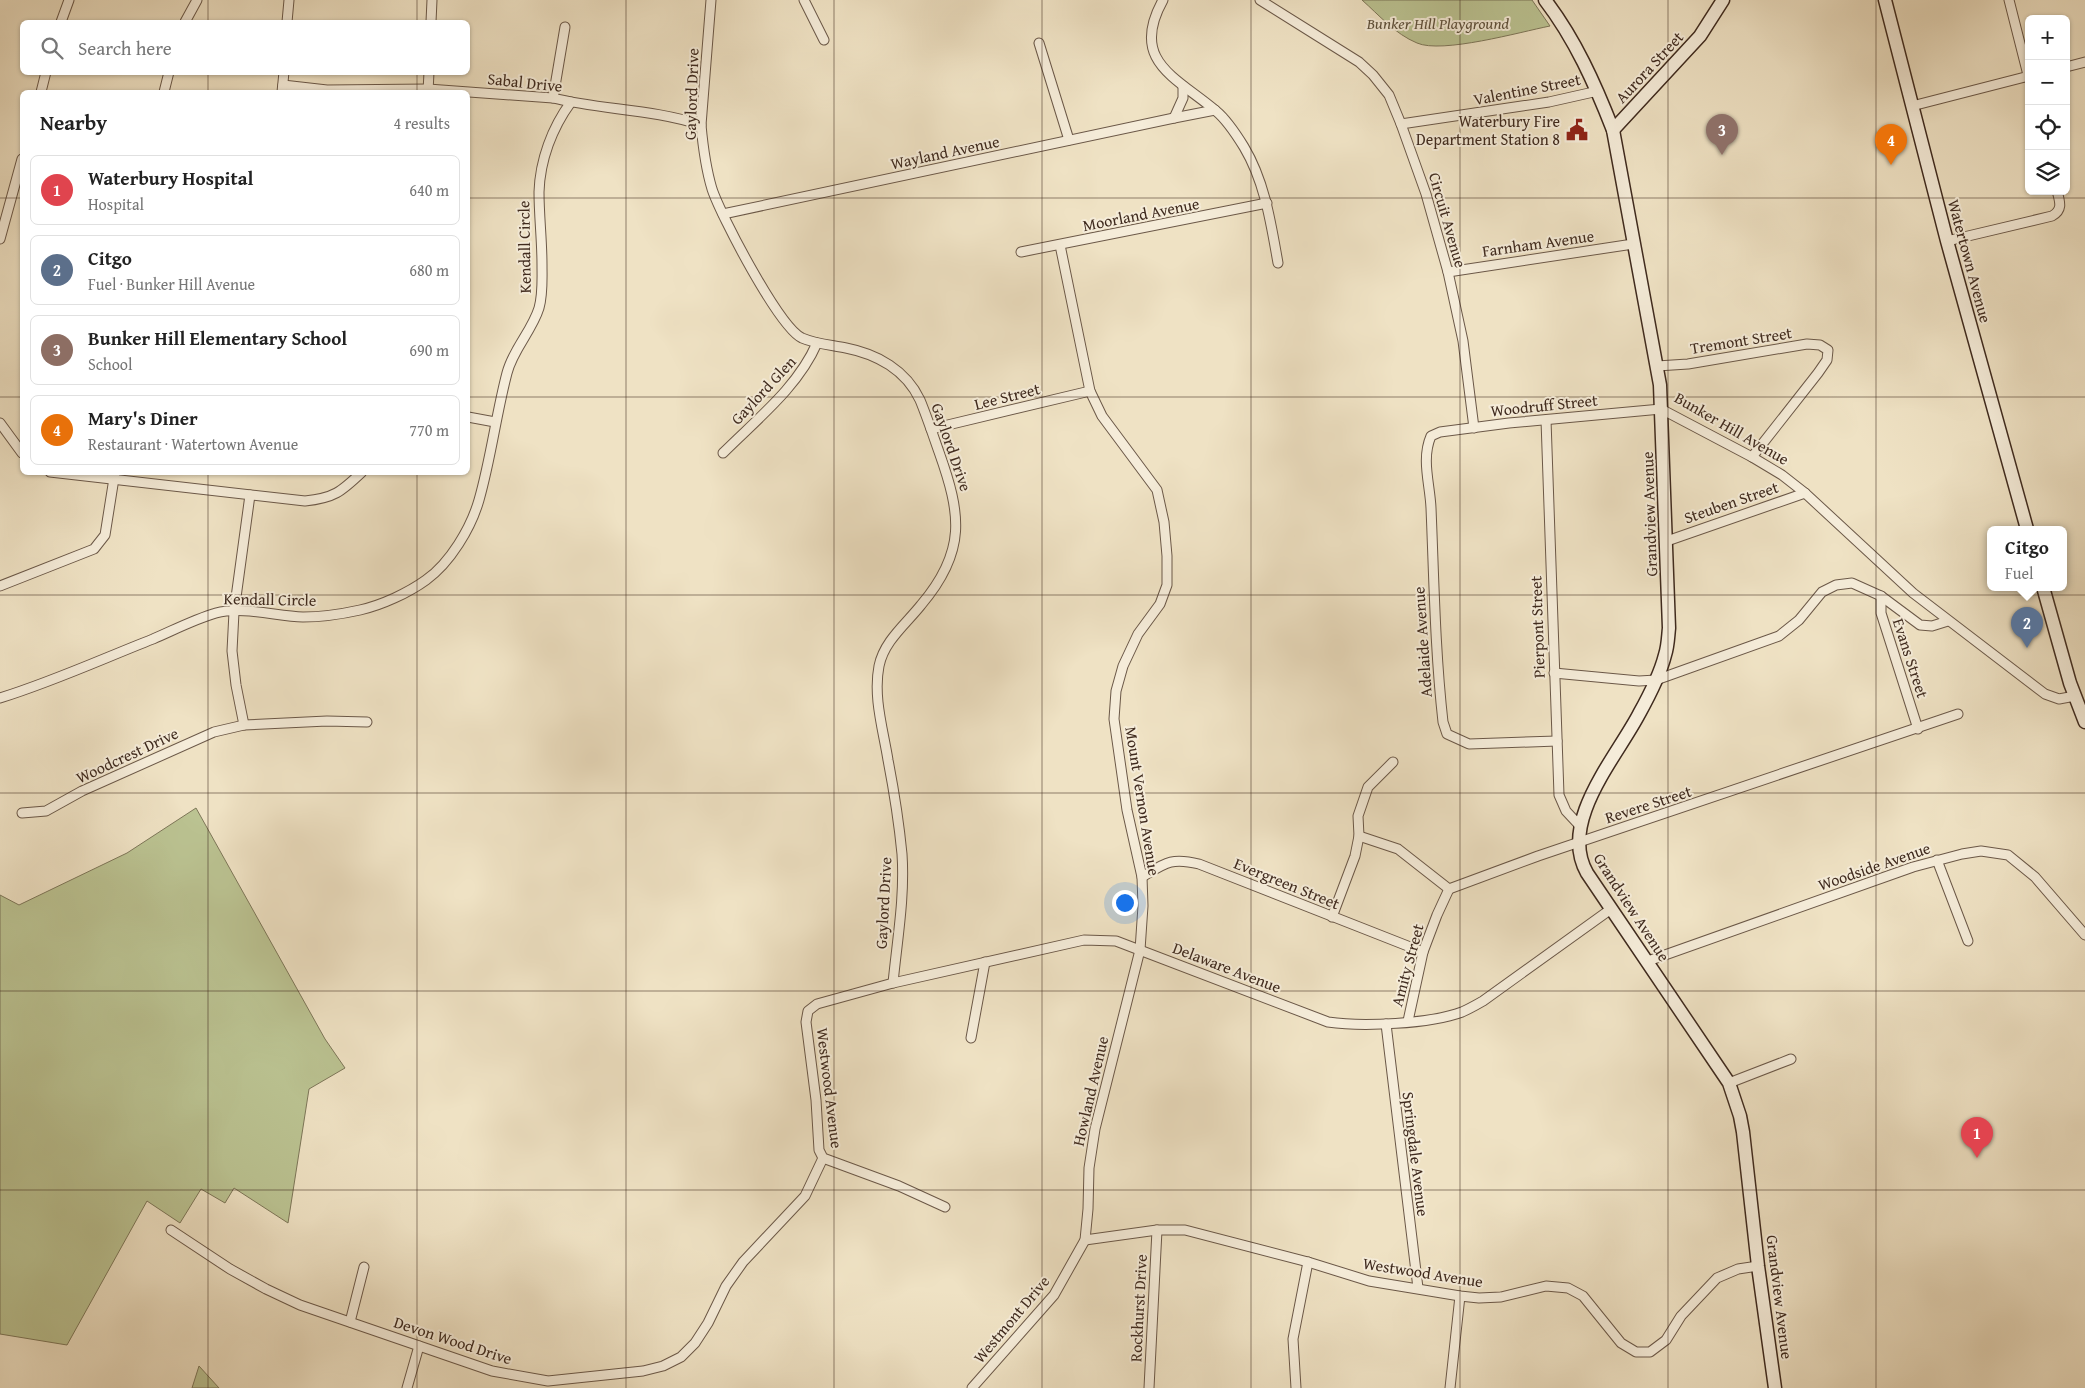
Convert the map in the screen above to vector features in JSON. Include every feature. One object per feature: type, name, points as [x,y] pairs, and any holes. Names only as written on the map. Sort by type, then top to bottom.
[{"type":"main road","name":"Bunker Hill Avenue","points":[[1546,0],[1561,21],[1598,90],[1613,130],[1657,366],[1661,409]]},
{"type":"main road","name":"Aurora Street","points":[[1613,130],[1700,36],[1723,0]]},
{"type":"main road","name":"Watertown Avenue","points":[[1884,0],[1947,241],[2026,526]]},
{"type":"main road","name":"Grandview Avenue","points":[[1661,409],[1669,628],[1666,655],[1639,715],[1589,801],[1580,826],[1579,842],[1584,867],[1728,1083],[1740,1116],[1758,1266],[1776,1388]]},
{"type":"main road","points":[[2045,591],[2075,696],[2085,722]]},
{"type":"street","points":[[62,20],[69,0]]},
{"type":"street","points":[[185,20],[197,0]]},
{"type":"street","points":[[288,20],[289,0]]},
{"type":"street","points":[[431,20],[432,0]]},
{"type":"street","name":"Gaylord Drive","points":[[711,0],[701,125],[703,146],[712,189],[723,214],[770,301],[799,337],[818,343],[866,352],[887,362],[906,378],[919,398],[955,504],[957,532],[950,560],[936,587],[896,632],[879,665],[878,704],[902,854],[902,890],[893,983]]},
{"type":"street","points":[[804,0],[824,40]]},
{"type":"street","points":[[1163,0],[1154,16],[1150,32],[1158,63],[1170,76],[1224,118],[1244,148],[1267,204],[1278,263]]},
{"type":"street","name":"Circuit Avenue","points":[[1260,0],[1359,62],[1374,75],[1388,95],[1401,124],[1426,194],[1448,272],[1463,341],[1474,428]]},
{"type":"street","points":[[2008,0],[2025,65]]},
{"type":"street","points":[[553,98],[565,27]]},
{"type":"street","points":[[1039,43],[1069,140]]},
{"type":"street","points":[[2070,66],[2085,62]]},
{"type":"street","points":[[42,90],[45,75]]},
{"type":"street","points":[[164,90],[168,75]]},
{"type":"street","points":[[282,89],[284,75]]},
{"type":"street","points":[[428,90],[429,75]]},
{"type":"street","points":[[1912,106],[2025,78]]},
{"type":"street","points":[[1174,118],[1183,98],[1183,86]]},
{"type":"street","name":"Sabal Drive","points":[[282,89],[327,90]]},
{"type":"street","name":"Valentine Street","points":[[1401,124],[1522,106],[1598,90]]},
{"type":"street","name":"Sabal Drive","points":[[470,93],[553,98],[677,117],[701,125]]},
{"type":"street","name":"Kendall Circle","points":[[0,698],[38,686],[217,612],[302,617],[330,615],[362,610],[398,596],[427,580],[447,559],[465,531],[478,502],[507,370],[517,347],[530,327],[539,307],[542,286],[539,191],[542,168],[557,121],[571,102]]},
{"type":"street","name":"Wayland Avenue","points":[[723,214],[1215,110]]},
{"type":"street","points":[[0,240],[20,167]]},
{"type":"street","points":[[1947,241],[2052,216],[2058,213],[2060,208],[2058,195]]},
{"type":"street","name":"Moorland Avenue","points":[[1020,252],[1267,204]]},
{"type":"street","name":"Farnham Avenue","points":[[1448,272],[1633,244]]},
{"type":"street","name":"Mount Vernon Avenue","points":[[1060,245],[1090,391],[1102,416],[1156,490],[1164,522],[1167,585],[1160,604],[1138,634],[1123,666],[1116,691],[1114,719],[1127,810],[1142,877],[1143,906],[1140,950]]},
{"type":"street","name":"Gaylord Glen","points":[[723,453],[796,380],[809,362],[818,343]]},
{"type":"street","name":"Tremont Street","points":[[1657,366],[1688,364],[1807,344],[1820,345],[1828,350],[1828,360],[1752,457]]},
{"type":"street","name":"Lee Street","points":[[931,429],[1090,391]]},
{"type":"street","name":"Woodruff Street","points":[[1431,436],[1440,432],[1474,428],[1661,409]]},
{"type":"street","name":"Bunker Hill Avenue","points":[[1661,409],[1782,475],[1805,493],[1913,593],[2045,694],[2058,698],[2075,696]]},
{"type":"street","points":[[470,417],[495,422]]},
{"type":"street","name":"Pierpont Street","points":[[1546,420],[1559,795],[1566,811],[1580,826]]},
{"type":"street","points":[[0,423],[20,450]]},
{"type":"street","name":"Adelaide Avenue","points":[[1431,436],[1426,446],[1426,458],[1431,504],[1434,612],[1443,722],[1447,734],[1469,744],[1557,741]]},
{"type":"street","points":[[88,475],[305,501],[325,499],[342,490],[359,475]]},
{"type":"street","points":[[0,586],[94,549],[105,535],[114,477]]},
{"type":"street","name":"Steuben Street","points":[[1667,541],[1805,493]]},
{"type":"street","points":[[244,724],[236,685],[232,651],[234,612],[250,495]]},
{"type":"street","points":[[1554,673],[1639,681],[1656,680],[1779,636],[1799,620],[1822,592],[1836,585],[1852,583],[1881,596],[1920,625],[1932,626],[1948,621]]},
{"type":"street","name":"Evans Street","points":[[1881,596],[1881,613],[1918,729]]},
{"type":"street","name":"Revere Street","points":[[1450,889],[1579,842],[1958,714]]},
{"type":"street","name":"Woodcrest Drive","points":[[22,813],[46,811],[82,792],[214,732],[244,724],[327,720],[367,722]]},
{"type":"street","points":[[1332,917],[1355,856],[1359,836],[1358,816],[1368,787],[1393,762]]},
{"type":"street","points":[[1359,836],[1398,849],[1450,889]]},
{"type":"street","name":"Woodside Avenue","points":[[1648,961],[1937,860],[1981,851],[2008,855],[2035,877],[2085,935]]},
{"type":"street","name":"Evergreen Street","points":[[1142,877],[1161,865],[1181,859],[1199,864],[1423,952]]},
{"type":"street","points":[[1937,860],[1968,941]]},
{"type":"street","name":"Amity Street","points":[[1408,1021],[1423,952],[1437,915],[1450,889]]},
{"type":"street","name":"Delaware Avenue","points":[[808,1011],[817,1004],[893,983],[1084,940],[1116,941],[1328,1022],[1346,1025],[1386,1024],[1444,1017],[1463,1012],[1483,1002],[1611,909]]},
{"type":"street","name":"Howland Avenue","points":[[1085,1240],[1089,1168],[1095,1129],[1140,950]]},
{"type":"street","points":[[971,1038],[985,962]]},
{"type":"street","name":"Westwood Avenue","points":[[808,1011],[806,1022],[820,1150],[823,1158],[899,1186],[945,1207]]},
{"type":"street","name":"Springdale Avenue","points":[[1386,1024],[1418,1288]]},
{"type":"street","points":[[1728,1083],[1792,1059]]},
{"type":"street","name":"Devon Wood Drive","points":[[171,1230],[230,1269],[300,1306],[492,1370],[548,1384],[644,1371],[663,1366],[680,1357],[699,1336],[726,1286],[743,1262],[805,1196],[823,1158]]},
{"type":"street","name":"Westwood Avenue","points":[[1085,1240],[1157,1230],[1185,1230],[1308,1262],[1369,1281],[1460,1296],[1479,1298],[1501,1297],[1546,1286],[1568,1288],[1583,1296],[1598,1312],[1621,1343],[1636,1352],[1650,1352],[1666,1340],[1681,1316],[1717,1278],[1738,1269],[1758,1266]]},
{"type":"street","name":"Rockhurst Drive","points":[[1149,1388],[1157,1230]]},
{"type":"street","name":"Westmont Drive","points":[[972,1388],[1054,1295],[1085,1240]]},
{"type":"street","points":[[1296,1388],[1293,1339],[1308,1262]]},
{"type":"street","points":[[350,1322],[364,1267]]},
{"type":"street","points":[[1450,1388],[1460,1296]]},
{"type":"street","points":[[407,1388],[419,1346]]},
{"type":"green space","name":"Bunker Hill Playground","points":[[1362,0],[1532,0],[1550,26],[1462,44],[1429,46],[1417,43],[1402,35]]},
{"type":"green space","points":[[196,808],[325,1039],[345,1068],[309,1089],[288,1223],[234,1188],[225,1203],[201,1189],[180,1223],[147,1201],[67,1345],[0,1334],[0,895],[19,905],[127,853]]},
{"type":"green space","points":[[199,1366],[219,1388],[192,1388]]},
{"type":"place","name":"Waterbury Fire Department Station 8","points":[[1577,130]]},
{"type":"place","name":"Bunker Hill Elementary School","points":[[1722,155]]},
{"type":"place","name":"Mary's Diner","points":[[1891,165]]},
{"type":"place","name":"Citgo","points":[[2027,648]]},
{"type":"place","name":"Waterbury Hospital","points":[[1977,1158]]}]
